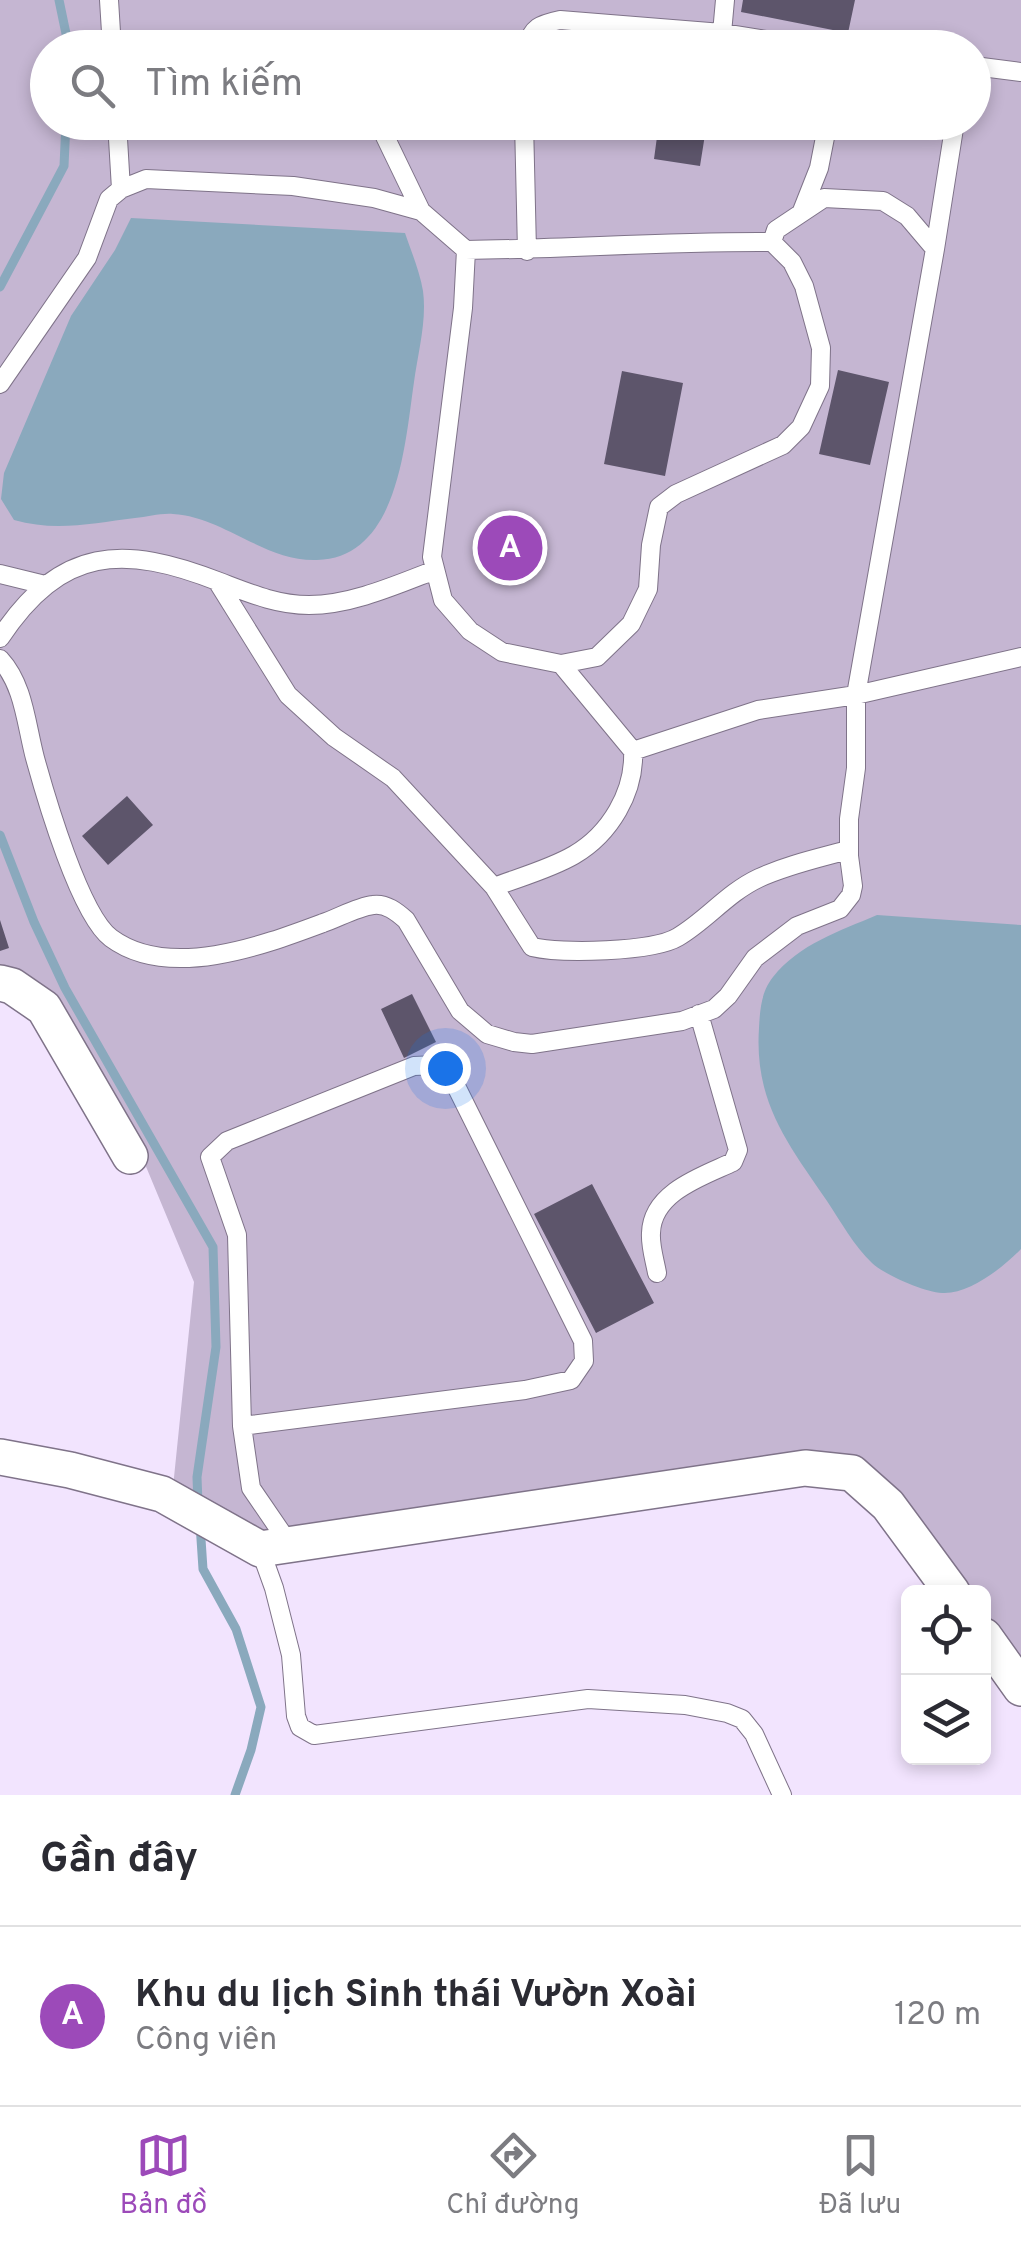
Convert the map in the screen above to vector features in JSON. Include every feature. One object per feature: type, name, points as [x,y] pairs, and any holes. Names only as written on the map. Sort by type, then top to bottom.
[{"type":"street","points":[[0,983],[12,986],[44,1008],[130,1156]]},
{"type":"street","points":[[0,1457],[162,1494],[275,1547],[804,1468],[852,1473],[888,1505],[947,1585]]},
{"type":"street","points":[[991,1646],[1021,1688]]},
{"type":"lane","points":[[109,0],[111,30]]},
{"type":"lane","points":[[722,30],[725,0]]},
{"type":"lane","points":[[533,30],[540,24],[560,20],[685,30]]},
{"type":"lane","points":[[991,68],[1021,72]]},
{"type":"lane","points":[[118,140],[121,189]]},
{"type":"lane","points":[[387,140],[422,211],[466,250],[772,242],[792,262],[804,286],[820,348],[820,386],[800,426],[783,445],[676,494],[659,507],[648,589],[631,624],[597,657],[560,664],[502,652],[470,631],[443,600],[432,557],[463,308],[466,250]]},
{"type":"lane","points":[[524,140],[527,251]]},
{"type":"lane","points":[[802,211],[819,168],[824,140]]},
{"type":"lane","points":[[0,659],[14,674],[36,760],[85,905],[109,937],[121,943],[163,956],[206,957],[257,947],[374,904],[395,910],[406,920],[460,1011],[487,1034],[532,1044],[682,1021],[714,1010],[755,958],[796,926],[840,909],[854,886],[848,820],[856,768],[856,695],[953,140]]},
{"type":"lane","points":[[0,384],[87,258],[109,199],[121,189],[146,179],[293,186],[374,198],[422,211]]},
{"type":"lane","points":[[772,242],[776,230],[824,198],[884,200],[906,216],[935,249]]},
{"type":"lane","points":[[0,638],[17,613],[45,585],[88,563],[123,556],[160,560],[264,600],[310,606],[375,592],[435,570]]},
{"type":"lane","points":[[0,574],[45,585]]},
{"type":"lane","points":[[218,580],[288,695],[334,737],[393,778],[494,887],[532,948],[550,952],[618,949],[676,939],[730,894],[759,878],[848,850]]},
{"type":"lane","points":[[632,752],[758,710],[856,695],[1021,657]]},
{"type":"lane","points":[[494,887],[576,854],[615,820],[634,773],[632,752],[560,664]]},
{"type":"lane","points":[[657,1273],[650,1230],[662,1207],[685,1182],[733,1162],[738,1150],[700,1014]]},
{"type":"lane","points":[[242,1426],[525,1390],[570,1380],[584,1361],[582,1341],[449,1072],[436,1065],[414,1066],[226,1141],[210,1157],[237,1235],[242,1426],[252,1488],[275,1547],[274,1588],[290,1655],[300,1726],[314,1735],[588,1698],[728,1712],[742,1719],[754,1734],[782,1795]]},
{"type":"shaded area","points":[[0,0],[1021,0],[1021,1670],[991,1628],[991,1585],[959,1585],[857,1464],[262,1538],[173,1487],[194,1282],[142,1157],[0,974]]},
{"type":"water","points":[[131,218],[405,233],[423,291],[422,336],[407,435],[393,493],[365,540],[344,554],[317,560],[298,559],[210,523],[173,514],[59,526],[14,520],[1,499],[4,473],[71,316],[115,250]]},
{"type":"water","points":[[877,915],[1021,925],[1021,1249],[1005,1264],[963,1290],[934,1292],[905,1282],[865,1256],[787,1141],[762,1078],[760,1015],[773,977],[808,947]]},
{"type":"building","points":[[743,0],[855,0],[849,30],[741,12]]},
{"type":"building","points":[[657,140],[704,140],[700,166],[654,159]]},
{"type":"building","points":[[838,370],[889,382],[870,465],[819,454]]},
{"type":"building","points":[[622,371],[683,383],[665,476],[604,464]]},
{"type":"building","points":[[127,796],[153,825],[108,865],[82,836]]},
{"type":"building","points":[[0,920],[9,948],[0,951]]},
{"type":"building","points":[[412,994],[436,1042],[404,1058],[381,1009]]},
{"type":"building","points":[[592,1184],[654,1303],[596,1333],[534,1214]]},
{"type":"waterway","points":[[59,0],[65,30]]},
{"type":"waterway","points":[[0,287],[64,166],[65,140]]},
{"type":"waterway","points":[[0,835],[65,988],[213,1247],[216,1347],[197,1477],[198,1504]]},
{"type":"waterway","points":[[200,1524],[203,1569],[236,1629],[261,1707],[235,1795]]},
{"type":"place","name":"Khu du lịch Sinh thái Vườn Xoài","points":[[510,548]]}]
